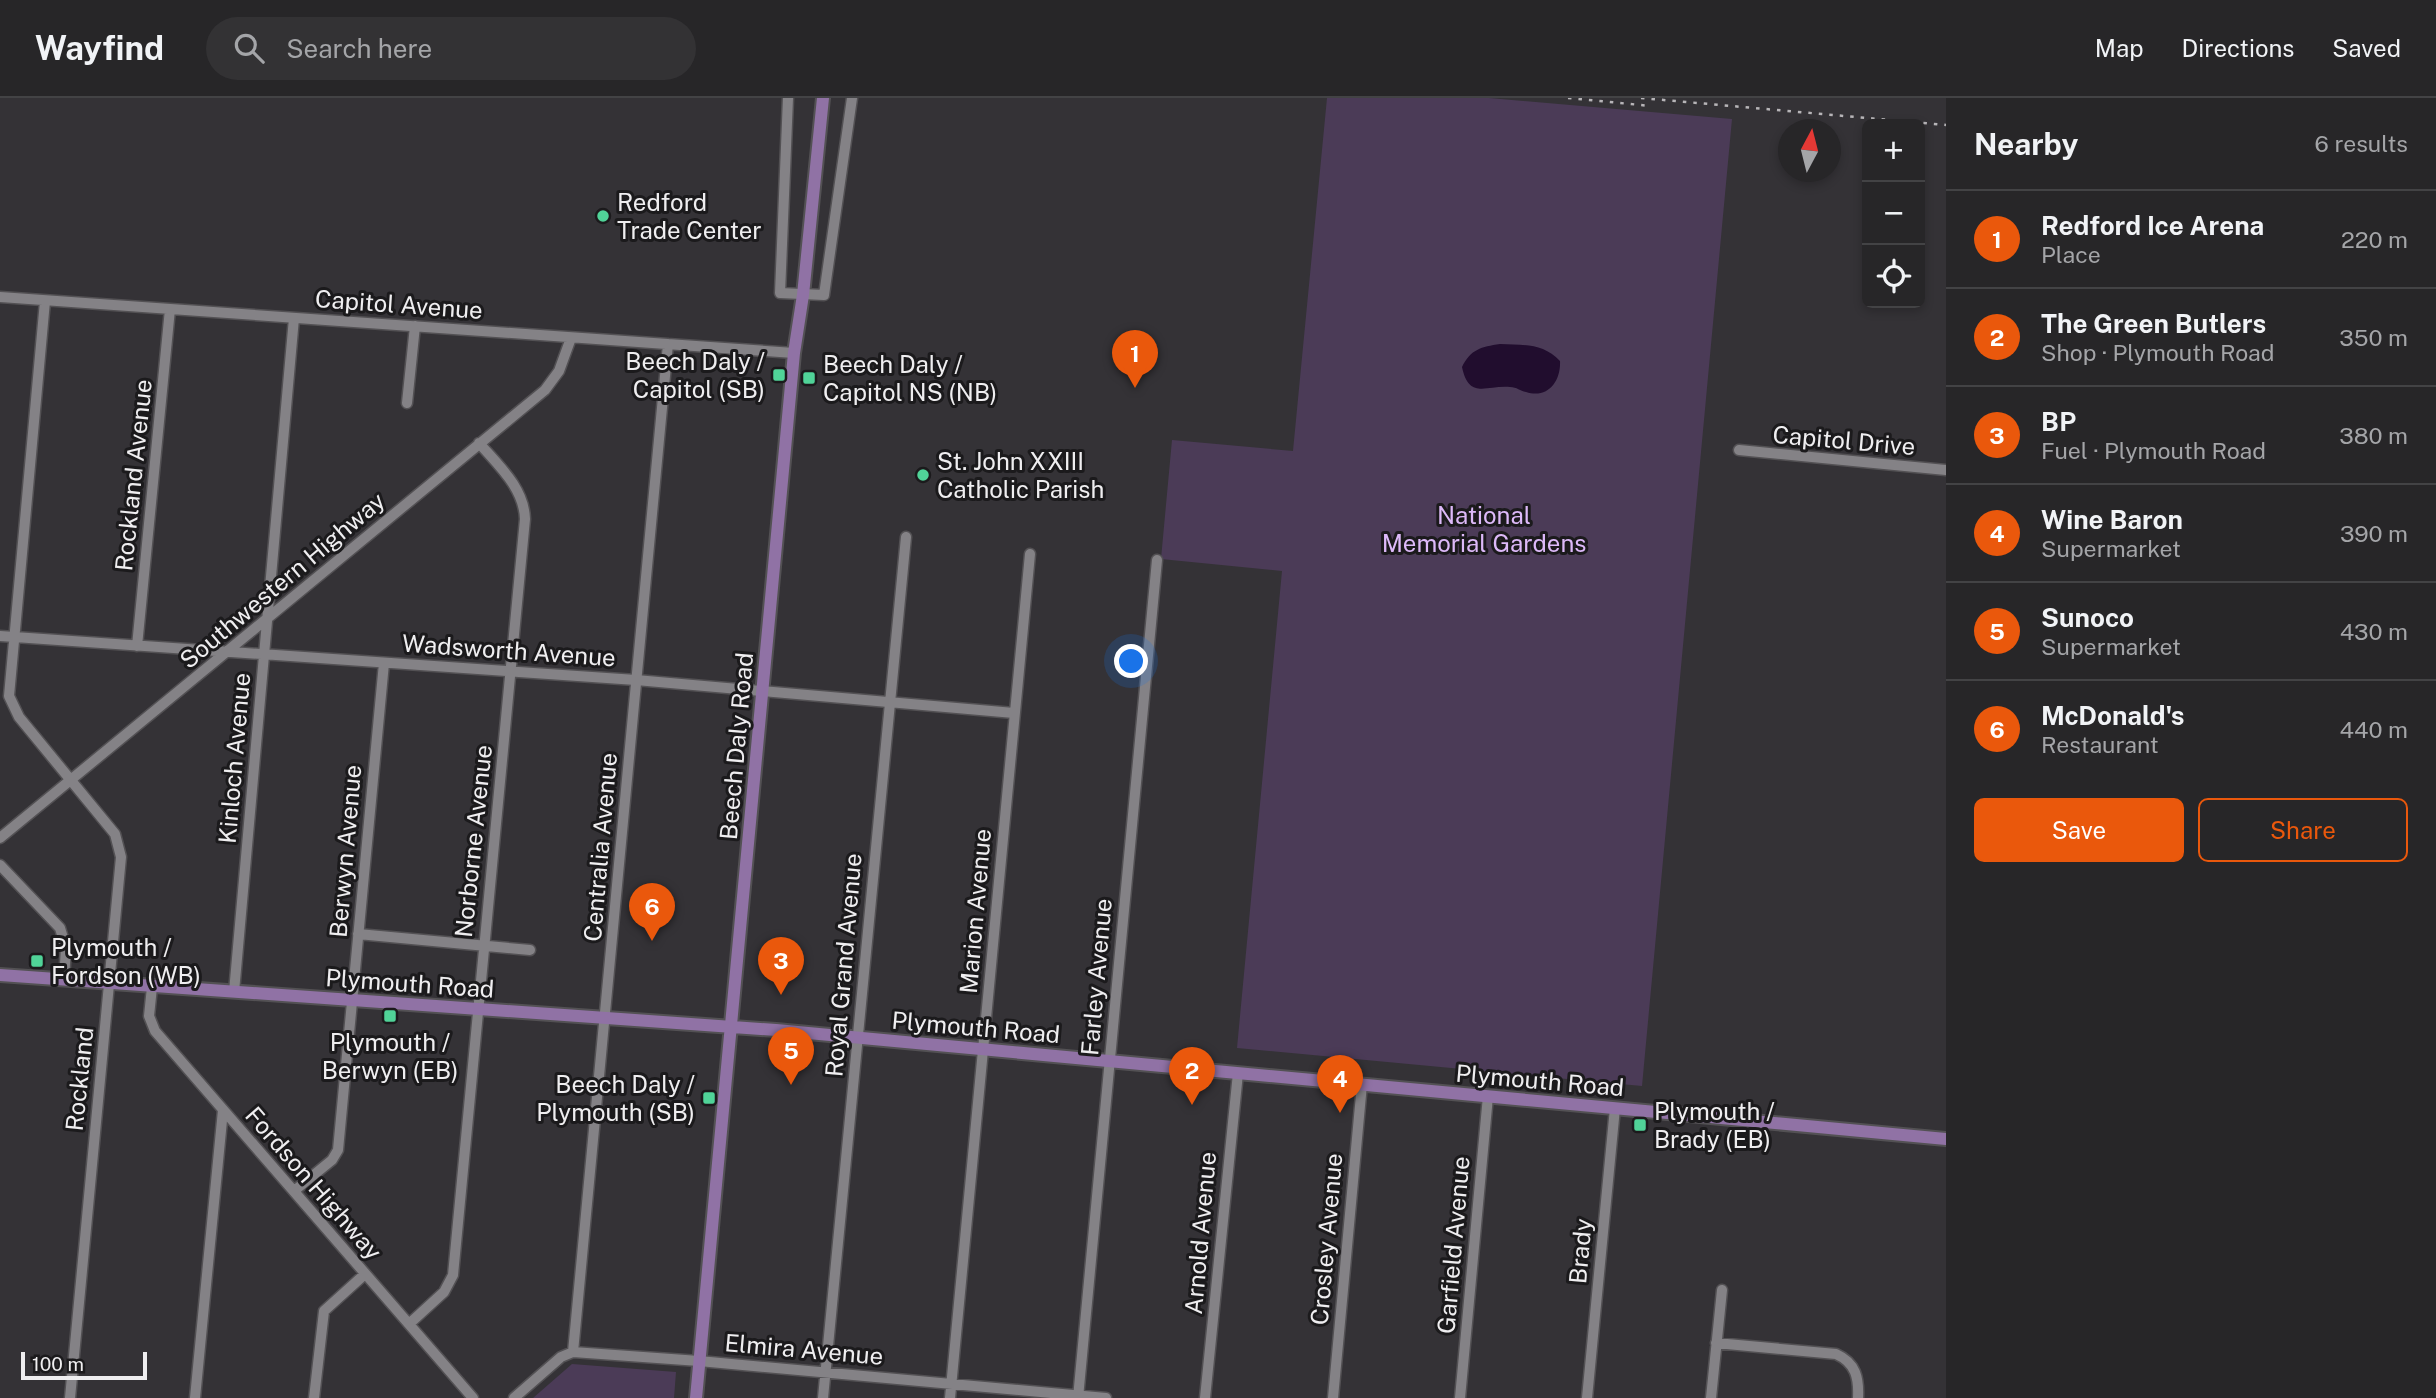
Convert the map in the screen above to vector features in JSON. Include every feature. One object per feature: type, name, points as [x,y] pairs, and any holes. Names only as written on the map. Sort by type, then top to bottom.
[{"type":"main road","name":"Beech Daly Road","points":[[696,1398],[794,354],[803,295],[823,98]]},
{"type":"main road","name":"Plymouth Road","points":[[0,975],[732,1026],[1946,1139]]},
{"type":"street","points":[[788,98],[780,293],[803,295],[824,295],[852,98]]},
{"type":"street","name":"Capitol Avenue","points":[[0,298],[794,354]]},
{"type":"street","name":"Rockland","points":[[45,301],[9,687],[12,706],[114,834],[121,848],[70,1398]]},
{"type":"street","name":"Rockland Avenue","points":[[137,646],[170,309]]},
{"type":"street","name":"Kinloch Avenue","points":[[234,992],[294,318]]},
{"type":"street","points":[[407,403],[415,326]]},
{"type":"street","name":"Southwestern Highway","points":[[0,838],[551,383],[570,338]]},
{"type":"street","name":"Centralia Avenue","points":[[573,1352],[668,344]]},
{"type":"street","name":"Norborne Avenue","points":[[409,1324],[444,1292],[453,1275],[511,672],[524,508],[516,488],[479,443]]},
{"type":"street","name":"Capitol Drive","points":[[1739,450],[1946,470]]},
{"type":"street","name":"Royal Grand Avenue","points":[[823,1398],[906,537]]},
{"type":"street","name":"Marion Avenue","points":[[950,1398],[1030,554]]},
{"type":"street","name":"Farley Avenue","points":[[1078,1397],[1157,560]]},
{"type":"street","name":"Wadsworth Avenue","points":[[0,636],[636,680],[1014,713]]},
{"type":"street","name":"Berwyn Avenue","points":[[294,1191],[332,1160],[338,1150],[384,663]]},
{"type":"street","points":[[0,865],[60,928],[66,948],[64,980]]},
{"type":"street","points":[[358,934],[530,950]]},
{"type":"street","name":"Fordson Highway","points":[[152,986],[149,1016],[152,1027],[473,1398]]},
{"type":"street","name":"Arnold Avenue","points":[[1205,1398],[1238,1073]]},
{"type":"street","name":"Crosley Avenue","points":[[1333,1398],[1362,1084]]},
{"type":"street","name":"Garfield Avenue","points":[[1460,1398],[1488,1096]]},
{"type":"street","name":"Brady","points":[[1587,1398],[1615,1108]]},
{"type":"street","points":[[195,1398],[223,1111]]},
{"type":"street","points":[[314,1398],[322,1315],[327,1306],[365,1274]]},
{"type":"street","points":[[1711,1398],[1721,1290]]},
{"type":"street","points":[[1717,1343],[1836,1354],[1848,1361],[1856,1373],[1858,1398]]},
{"type":"street","points":[[514,1398],[561,1357],[573,1352]]},
{"type":"street","name":"Elmira Avenue","points":[[573,1352],[1106,1398]]},
{"type":"green space","name":"National Memorial Gardens","points":[[1327,98],[1489,98],[1732,119],[1642,1086],[1237,1048],[1282,571],[1161,559],[1172,440],[1293,451]]},
{"type":"green space","points":[[572,1364],[676,1372],[674,1398],[533,1398]]},
{"type":"shaded area","points":[[1500,344],[1533,346],[1554,355],[1560,361],[1560,368],[1552,387],[1541,393],[1534,393],[1512,387],[1480,389],[1469,384],[1462,367],[1469,356],[1482,348]]},
{"type":"railway","points":[[1568,98],[1651,106]]},
{"type":"railway","points":[[1641,98],[1946,125]]},
{"type":"place","name":"Redford Trade Center","points":[[603,216]]},
{"type":"place","name":"Beech Daly / Capitol (SB)","points":[[779,375]]},
{"type":"place","name":"Beech Daly / Capitol NS (NB)","points":[[809,378]]},
{"type":"place","name":"Redford Ice Arena","points":[[1135,388]]},
{"type":"place","name":"St. John XXIII Catholic Parish","points":[[923,475]]},
{"type":"place","name":"McDonald's","points":[[652,941]]},
{"type":"place","name":"Plymouth / Fordson (WB)","points":[[37,961]]},
{"type":"place","name":"BP","points":[[781,995]]},
{"type":"place","name":"Plymouth / Berwyn (EB)","points":[[390,1016]]},
{"type":"place","name":"Sunoco","points":[[791,1085]]},
{"type":"place","name":"Beech Daly / Plymouth (SB)","points":[[709,1098]]},
{"type":"place","name":"The Green Butlers","points":[[1192,1105]]},
{"type":"place","name":"Wine Baron","points":[[1340,1113]]},
{"type":"place","name":"Plymouth / Brady (EB)","points":[[1640,1125]]}]
